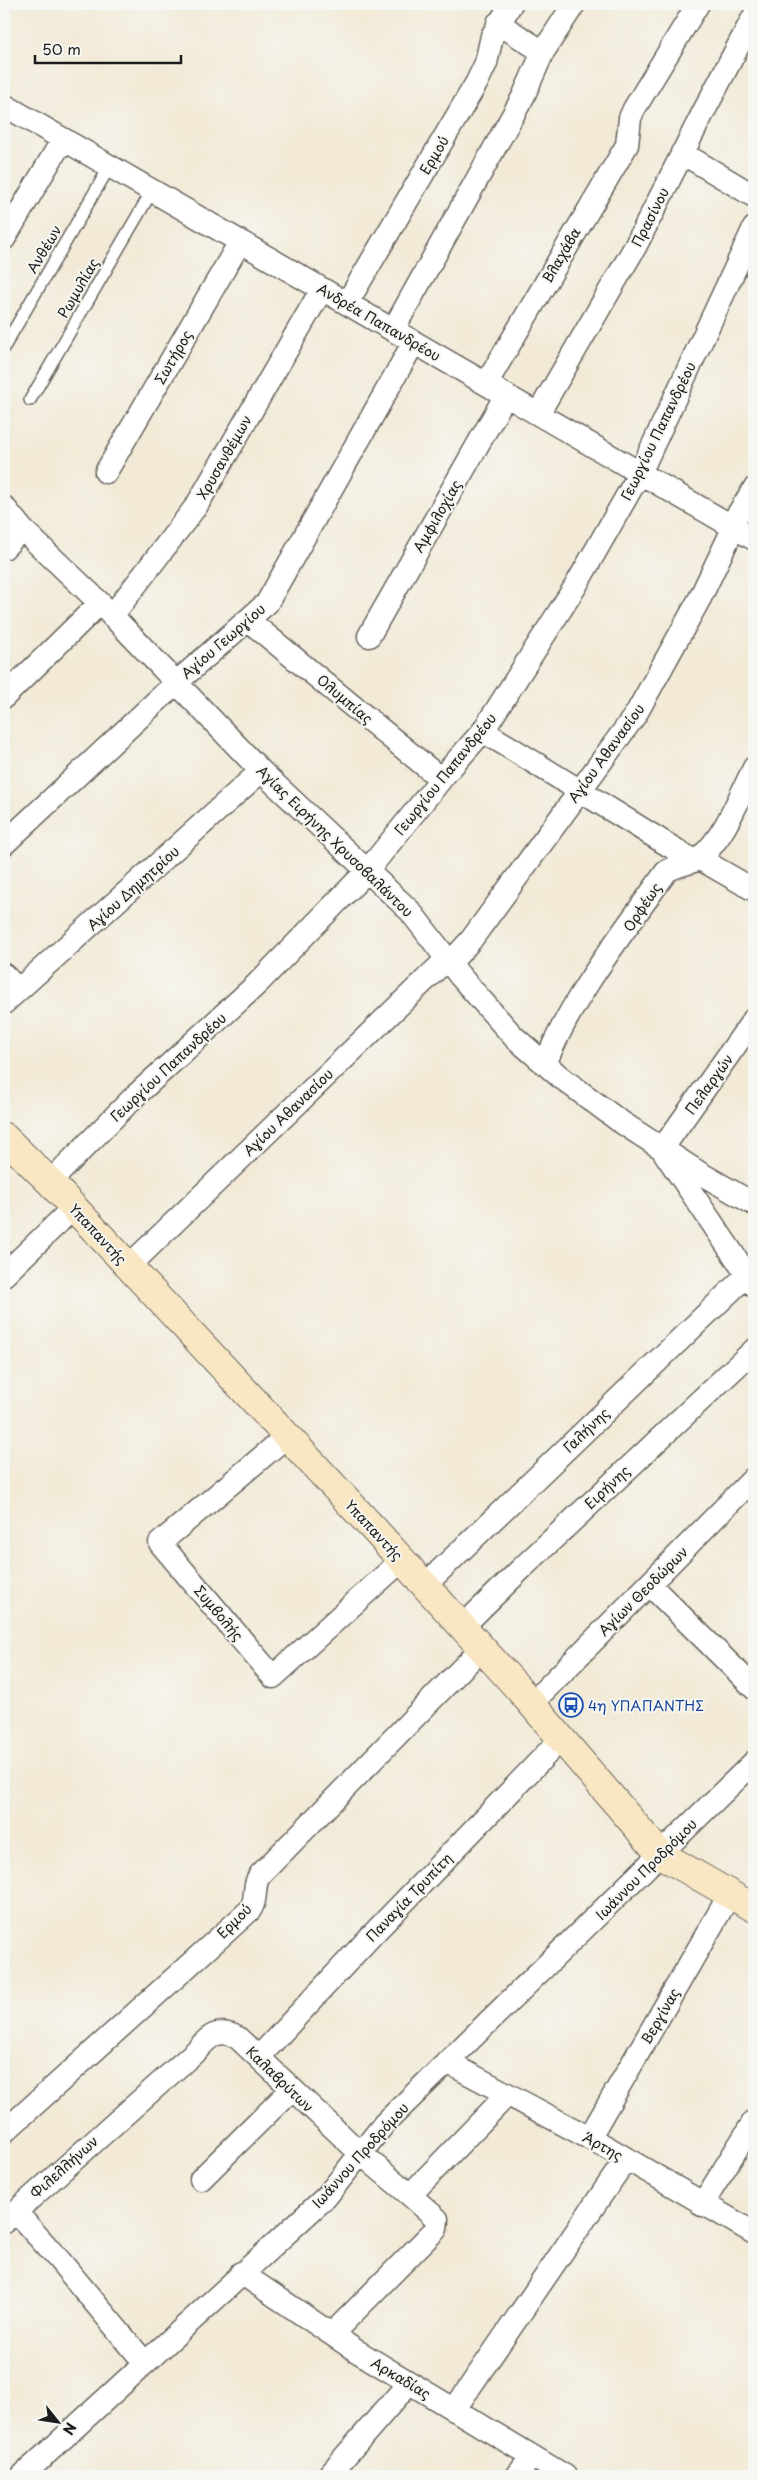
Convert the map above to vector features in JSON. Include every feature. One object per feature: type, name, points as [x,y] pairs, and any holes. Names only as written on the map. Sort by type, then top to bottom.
[{"type":"street","name":"Ερμού","points":[[347,303],[477,82],[498,23],[511,4]]},
{"type":"street","points":[[393,330],[523,97],[543,52],[574,4]]},
{"type":"street","name":"Βλαχάβα","points":[[486,384],[627,145],[629,125],[634,109],[698,4]]},
{"type":"street","name":"Πρασίνου","points":[[538,414],[635,247],[754,16]]},
{"type":"street","points":[[498,23],[543,52]]},
{"type":"street","name":"Ανδρέα Παπανδρέου","points":[[4,105],[754,539]]},
{"type":"street","points":[[4,238],[63,139]]},
{"type":"street","points":[[682,153],[754,196]]},
{"type":"street","name":"Γεωργίου Παπανδρέου","points":[[50,1182],[134,1097],[257,984],[368,870],[441,779],[483,731],[575,587],[640,473],[754,228]]},
{"type":"street","name":"Σωτήρος","points":[[106,472],[240,242]]},
{"type":"street","name":"Χρυσανθέμων","points":[[4,697],[106,609],[197,505],[322,289]]},
{"type":"street","name":"Αγίου Γεωργίου","points":[[4,844],[176,683],[267,603],[414,342]]},
{"type":"street","name":"Αμφιλοχίας","points":[[369,636],[506,395]]},
{"type":"street","name":"Αγίου Αθανασίου","points":[[128,1267],[471,940],[636,714],[700,598],[733,526],[754,489]]},
{"type":"street","name":"Αγίας Ειρήνης Χρυσοβαλάντου","points":[[4,507],[22,528],[106,609],[261,772],[410,911],[450,960],[460,976],[514,1037],[545,1064],[618,1120],[662,1149],[754,1204]]},
{"type":"street","points":[[4,548],[22,528]]},
{"type":"street","name":"Ολυμπίας","points":[[248,620],[441,779]]},
{"type":"street","points":[[483,731],[697,860],[754,890]]},
{"type":"street","points":[[697,860],[723,828],[754,768]]},
{"type":"street","name":"Αγίου Δημητρίου","points":[[9,989],[261,772]]},
{"type":"street","name":"Ορφέως","points":[[545,1064],[570,1014],[666,872],[675,866],[697,860]]},
{"type":"street","name":"Πελαργών","points":[[662,1149],[754,1019]]},
{"type":"street","name":"Υπαπαντής","points":[[4,1137],[50,1182],[425,1585],[532,1704],[660,1854],[754,1908]]},
{"type":"street","points":[[662,1149],[750,1280]]},
{"type":"street","points":[[4,1275],[73,1208]]},
{"type":"street","name":"Γαλήνης","points":[[425,1585],[750,1280]]},
{"type":"street","name":"Ειρήνης","points":[[462,1627],[522,1568],[754,1350]]},
{"type":"street","name":"Συμβολής","points":[[287,1436],[160,1543],[273,1677],[402,1560]]},
{"type":"street","name":"Αγίων Θεοδώρων","points":[[532,1704],[650,1585],[750,1491]]},
{"type":"street","points":[[650,1585],[754,1688]]},
{"type":"street","name":"Ερμού","points":[[4,2132],[250,1910],[254,1904],[258,1877],[481,1648]]},
{"type":"street","name":"Παναγία Τρυπίτη","points":[[259,2057],[377,1929],[561,1739]]},
{"type":"street","name":"Ιωάννου Προδρόμου","points":[[22,2476],[326,2197],[341,2181],[360,2153],[384,2124],[449,2064],[754,1762]]},
{"type":"street","name":"Βεργίνας","points":[[589,2138],[730,1894]]},
{"type":"street","name":"Καλαβρύτων","points":[[196,2051],[208,2037],[218,2032],[228,2033],[259,2057],[291,2090],[360,2153],[437,2219],[438,2226],[332,2334]]},
{"type":"street","name":"Φιλελλήνων","points":[[145,2363],[60,2261],[9,2216],[196,2051]]},
{"type":"street","name":"Άρτης","points":[[449,2064],[589,2138],[702,2205],[754,2233]]},
{"type":"street","points":[[202,2178],[291,2090]]},
{"type":"street","points":[[410,2195],[507,2095]]},
{"type":"street","points":[[702,2205],[754,2121]]},
{"type":"street","points":[[454,2410],[626,2159]]},
{"type":"street","name":"Αρκαδίας","points":[[241,2273],[408,2383],[565,2476]]},
{"type":"street","points":[[328,2476],[408,2383]]},
{"type":"street","points":[[517,2476],[532,2456]]},
{"type":"lane","name":"Ανθέων","points":[[4,347],[110,166]]},
{"type":"lane","name":"Ρωμυλίας","points":[[30,400],[152,191]]},
{"type":"place","name":"4η ΥΠΑΠΑΝΤΗΣ","points":[[571,1705]]}]
